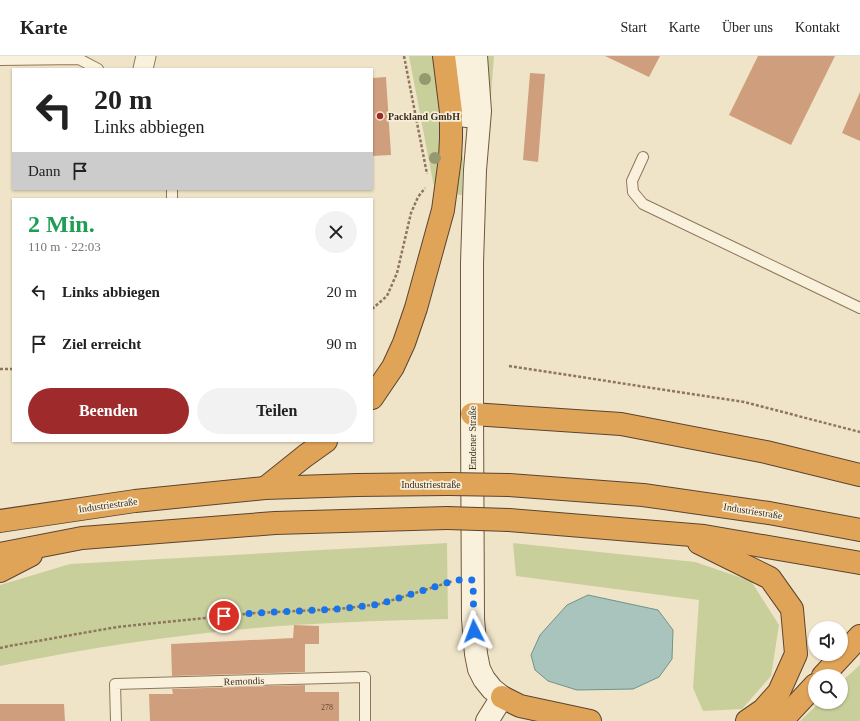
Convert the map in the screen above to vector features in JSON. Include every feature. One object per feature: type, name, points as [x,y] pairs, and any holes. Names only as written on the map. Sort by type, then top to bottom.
[{"type":"highway","points":[[373,397],[393,367],[404,343],[416,308],[443,210],[450,158],[451,138],[451,112],[444,56]]},
{"type":"highway","points":[[472,414],[621,424],[766,452],[860,475]]},
{"type":"highway","points":[[266,488],[325,442]]},
{"type":"highway","name":"Industriestraße","points":[[3,520],[136,501],[266,488],[448,484],[509,485],[643,495],[769,513],[860,530]]},
{"type":"highway","points":[[0,554],[82,538],[275,523],[447,518],[508,520],[704,536],[860,563]]},
{"type":"highway","points":[[680,534],[770,578],[792,609],[796,654],[779,692],[763,710],[747,721]]},
{"type":"highway","points":[[0,571],[53,543]]},
{"type":"highway","points":[[829,669],[860,636]]},
{"type":"highway","points":[[776,721],[788,714],[808,693]]},
{"type":"highway","points":[[502,697],[520,706],[590,721]]},
{"type":"street","points":[[143,68],[146,56]]},
{"type":"street","name":"Emdener Straße","points":[[459,56],[475,170]]},
{"type":"street","name":"Emdener Straße","points":[[476,56],[480,110],[475,170],[472,264],[473,620],[475,647],[479,669],[484,680],[502,697]]},
{"type":"street","points":[[487,721],[502,697]]},
{"type":"lane","points":[[0,60],[79,59],[96,68]]},
{"type":"lane","points":[[643,157],[632,181],[633,192],[642,204],[860,308]]},
{"type":"lane","name":"Remondis","points":[[116,721],[115,684],[365,677],[365,721]]},
{"type":"path","points":[[404,56],[427,177]]},
{"type":"path","points":[[373,308],[387,296],[397,272],[411,213],[418,197],[428,183]]},
{"type":"path","points":[[509,366],[744,402],[860,432]]},
{"type":"path","points":[[0,369],[12,369]]},
{"type":"path","points":[[0,648],[117,627],[255,613],[339,609],[380,604],[456,580],[473,580]]},
{"type":"green space","points":[[409,56],[437,56],[441,96],[438,191],[433,182]]},
{"type":"green space","points":[[482,56],[494,56],[489,121]]},
{"type":"green space","points":[[459,156],[462,156],[463,158],[462,195],[452,194]]},
{"type":"green space","points":[[447,543],[448,619],[371,621],[257,628],[110,646],[0,666],[0,585],[70,564]]},
{"type":"green space","points":[[513,543],[695,562],[751,581],[779,625],[771,676],[742,709],[703,711],[693,688],[699,600],[516,576]]},
{"type":"green space","points":[[860,665],[860,721],[800,721],[813,709],[848,709],[848,676]]},
{"type":"water","points":[[588,595],[658,610],[673,630],[672,659],[659,677],[633,689],[577,690],[548,681],[535,670],[531,655],[540,635],[567,605]]},
{"type":"building","points":[[605,56],[660,56],[649,77]]},
{"type":"building","points":[[758,56],[835,56],[791,145],[729,115]]},
{"type":"building","points":[[530,73],[545,74],[538,162],[523,160]]},
{"type":"building","name":"Packland GmbH","points":[[386,77],[391,155],[373,156],[373,78]]},
{"type":"building","points":[[860,92],[860,141],[842,133]]},
{"type":"building","points":[[294,625],[319,626],[319,644],[305,644],[305,672],[172,676],[171,644],[293,638]]},
{"type":"building","points":[[305,685],[305,692],[339,692],[339,721],[150,721],[149,694],[173,694],[172,689]]},
{"type":"building","points":[[0,704],[64,704],[65,721],[0,721]]},
{"type":"place","name":"Packland GmbH","points":[[380,116]]},
{"type":"route","points":[[224,616],[339,609],[380,604],[456,580],[473,580],[474,631]]}]
